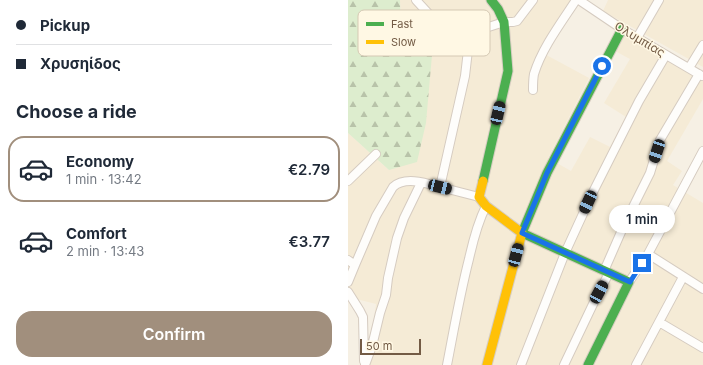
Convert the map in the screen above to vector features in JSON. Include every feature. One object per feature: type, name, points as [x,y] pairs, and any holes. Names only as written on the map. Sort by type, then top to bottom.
[{"type":"street","points":[[416,0],[425,10]]},
{"type":"street","points":[[479,197],[508,71],[504,22],[498,9],[491,0]]},
{"type":"street","points":[[490,27],[504,22],[517,21],[532,0]]},
{"type":"street","points":[[532,90],[538,64],[553,37],[577,0]]},
{"type":"street","name":"Ολυμπίας","points":[[577,0],[622,29],[701,75]]},
{"type":"street","points":[[637,38],[659,0]]},
{"type":"street","points":[[487,365],[495,330],[522,233],[547,173],[622,29]]},
{"type":"street","points":[[689,68],[703,45]]},
{"type":"street","points":[[521,365],[565,254],[593,192],[618,142],[666,55]]},
{"type":"street","points":[[440,187],[465,76],[467,56]]},
{"type":"street","points":[[564,365],[607,272],[625,223],[650,173],[660,140],[701,75]]},
{"type":"street","points":[[588,365],[630,282],[648,254],[703,151]]},
{"type":"street","points":[[348,181],[376,154]]},
{"type":"street","points":[[348,282],[351,262],[393,187],[402,182],[412,181],[479,197],[486,206],[522,233],[565,254],[630,282]]},
{"type":"street","points":[[364,365],[372,346],[386,295],[388,278],[397,238],[404,218],[421,183]]},
{"type":"street","points":[[448,365],[458,302],[466,268],[474,236],[486,206]]},
{"type":"street","points":[[648,254],[703,289]]},
{"type":"street","points":[[636,365],[683,277]]},
{"type":"street","points":[[348,292],[363,317],[364,365]]},
{"type":"street","points":[[659,322],[703,348]]},
{"type":"shaded area","points":[[400,0],[571,0],[539,51],[589,78],[548,158],[571,171],[590,137],[610,147],[626,117],[604,103],[630,59],[615,51],[624,34],[703,80],[703,99],[667,161],[682,171],[673,185],[703,203],[703,365],[368,365],[376,304],[348,297],[348,133],[389,170],[399,56],[490,56],[490,10],[400,10]]},
{"type":"shaded area","points":[[608,0],[703,0],[703,67],[603,11]]},
{"type":"green space","points":[[348,0],[400,0],[400,10],[358,10],[358,56],[432,56],[426,123],[417,162],[389,170],[348,133]]},
{"type":"traffic: fast","points":[[483,181],[508,71],[504,22],[498,9],[491,0]]},
{"type":"traffic: fast","points":[[588,365],[629,282],[522,233],[547,173],[622,29]]},
{"type":"traffic: slow","points":[[483,181],[479,197],[486,206],[522,233],[487,365]]},
{"type":"route","points":[[602,66],[547,173],[522,233],[565,254],[630,282],[642,263]]}]
